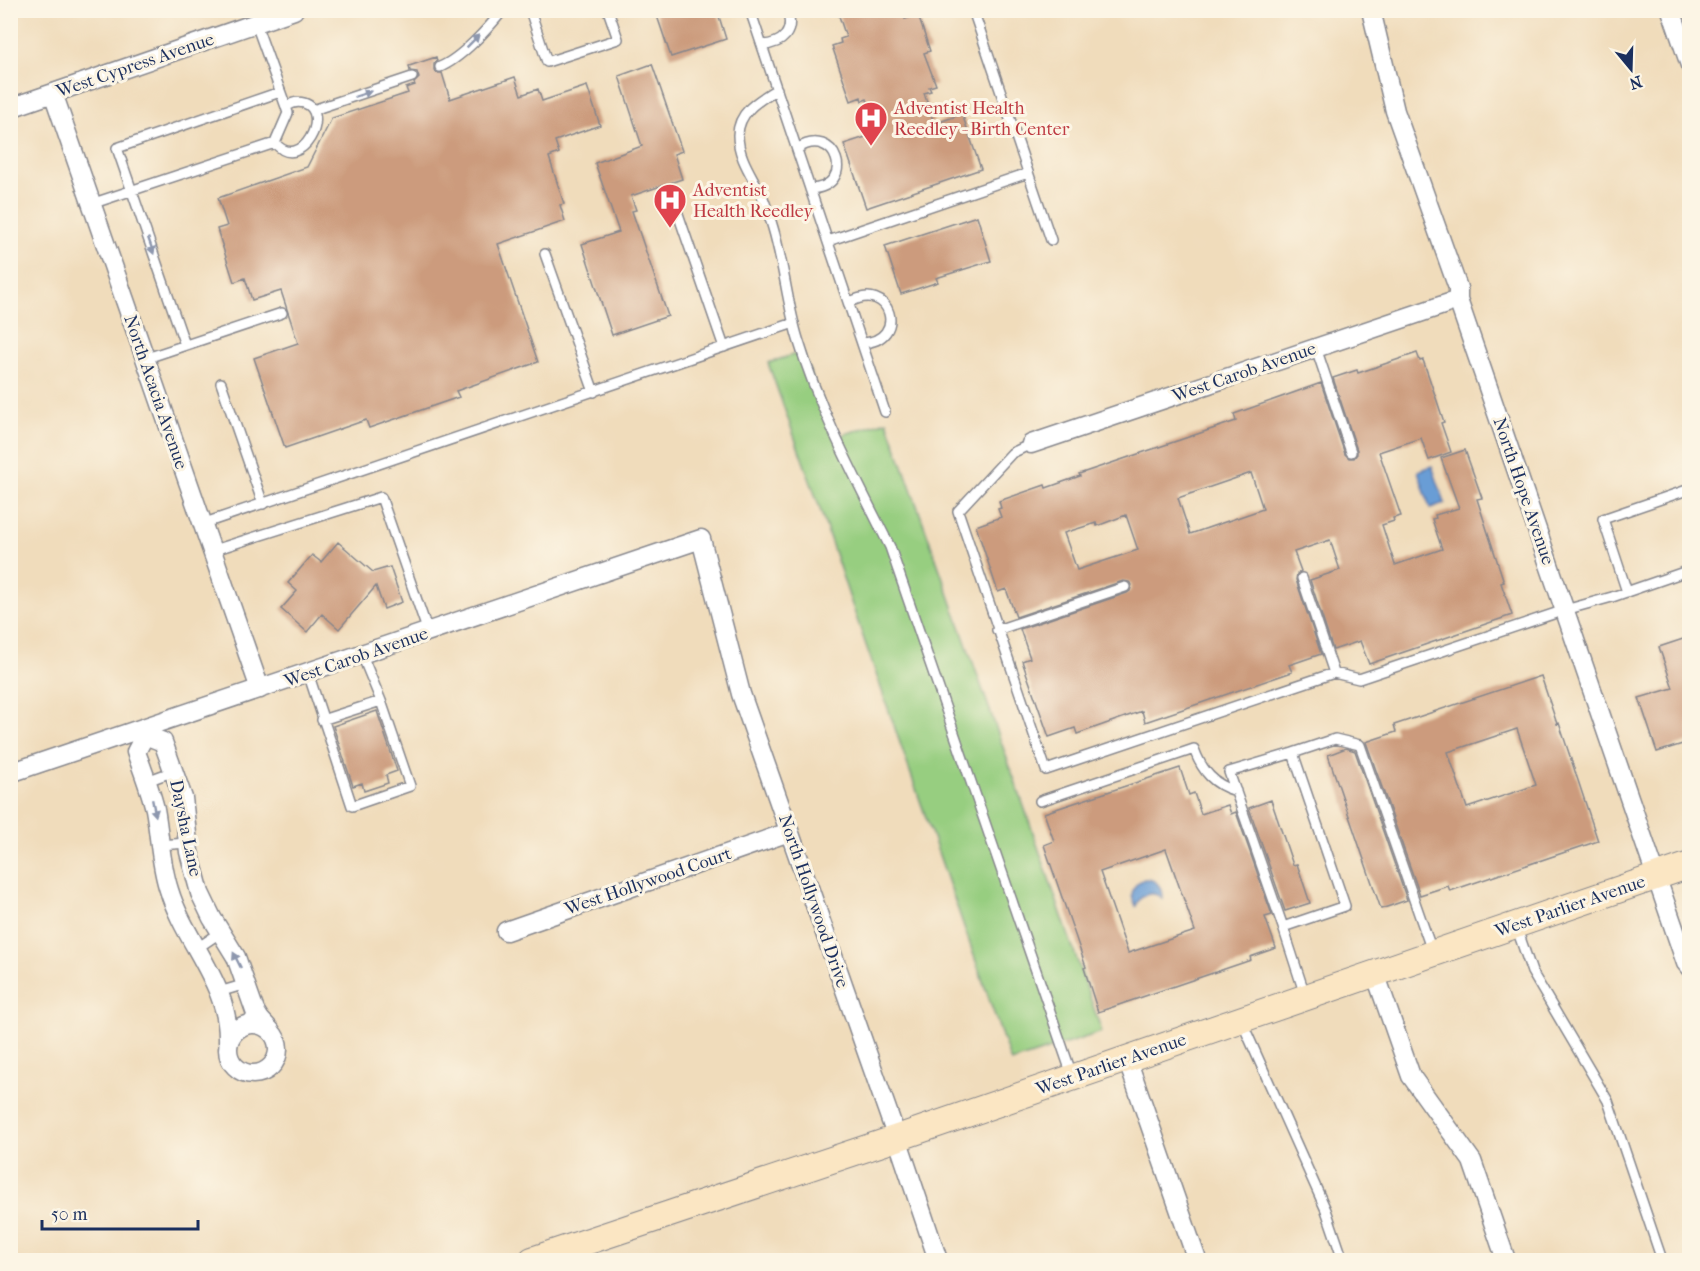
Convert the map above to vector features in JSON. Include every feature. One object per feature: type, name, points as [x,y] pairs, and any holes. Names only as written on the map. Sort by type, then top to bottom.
[{"type":"street","name":"West Cypress Avenue","points":[[10,108],[294,10]]},
{"type":"street","name":"North Hope Avenue","points":[[1371,10],[1395,111],[1458,288],[1458,300],[1655,877],[1689,968]]},
{"type":"street","points":[[1671,10],[1689,65]]},
{"type":"street","name":"North Acacia Avenue","points":[[53,93],[260,689]]},
{"type":"street","name":"West Carob Avenue","points":[[1031,444],[1458,300]]},
{"type":"street","name":"West Carob Avenue","points":[[10,773],[144,732],[260,689],[701,539]]},
{"type":"street","name":"North Hollywood Drive","points":[[701,539],[741,694],[938,1260]]},
{"type":"street","name":"Daysha Lane","points":[[144,732],[163,742],[183,798],[188,843],[200,893],[236,957],[255,1011],[276,1038],[277,1056],[273,1065],[258,1074],[240,1072],[229,1059],[227,1019],[219,992],[180,920],[169,891],[163,869],[155,810],[136,752],[144,732]]},
{"type":"street","name":"West Hollywood Court","points":[[506,931],[789,832]]},
{"type":"street","name":"West Parlier Avenue","points":[[532,1260],[1127,1059],[1689,865]]},
{"type":"street","points":[[1375,973],[1411,1076],[1472,1161],[1506,1260]]},
{"type":"street","points":[[228,1042],[238,1028],[246,1025],[255,1024],[271,1031]]},
{"type":"street","points":[[1127,1059],[1197,1260]]},
{"type":"lane","points":[[440,67],[451,62],[463,52],[503,10]]},
{"type":"lane","points":[[530,10],[547,63],[618,39],[608,10]]},
{"type":"lane","points":[[750,10],[885,412]]},
{"type":"lane","points":[[762,45],[772,45],[786,35],[790,20],[787,10]]},
{"type":"lane","points":[[973,10],[1051,240]]},
{"type":"lane","points":[[91,204],[275,143],[288,113],[255,24]]},
{"type":"lane","points":[[313,110],[412,77]]},
{"type":"lane","points":[[777,89],[754,103],[744,114],[738,134],[739,147],[744,163],[763,198],[773,229],[797,338],[826,417],[890,547],[1073,1077]]},
{"type":"lane","points":[[185,345],[117,148],[280,92]]},
{"type":"lane","points":[[275,143],[286,152],[302,148],[309,140],[315,125],[313,110],[305,103],[290,104],[286,107]]},
{"type":"lane","points":[[797,149],[815,142],[823,144],[830,148],[838,163],[834,179],[828,185],[820,189],[810,189]]},
{"type":"lane","points":[[828,241],[1028,173]]},
{"type":"lane","points":[[676,208],[724,347]]},
{"type":"lane","points":[[545,254],[594,392]]},
{"type":"lane","points":[[849,303],[857,298],[876,297],[888,309],[890,317],[886,333],[873,342],[862,343]]},
{"type":"lane","points":[[144,359],[282,313]]},
{"type":"lane","points":[[202,524],[794,323]]},
{"type":"lane","points":[[1316,348],[1351,452]]},
{"type":"lane","points":[[221,383],[263,504]]},
{"type":"lane","points":[[1031,444],[1012,453],[958,511],[1046,770],[1334,673],[1359,679],[1689,570]]},
{"type":"lane","points":[[1627,592],[1603,519],[1689,489]]},
{"type":"lane","points":[[211,552],[381,497],[428,632]]},
{"type":"lane","points":[[1302,578],[1334,673]]},
{"type":"lane","points":[[998,630],[1125,587]]},
{"type":"lane","points":[[308,673],[352,806],[410,786],[362,654]]},
{"type":"lane","points":[[322,720],[381,701]]},
{"type":"lane","points":[[1211,779],[1335,739],[1360,745],[1433,954]]},
{"type":"lane","points":[[1040,801],[1194,749],[1202,767],[1211,779],[1236,791]]},
{"type":"lane","points":[[1283,927],[1345,906],[1293,753]]},
{"type":"lane","points":[[147,781],[174,771]]},
{"type":"lane","points":[[1229,772],[1306,997]]},
{"type":"lane","points":[[159,845],[188,843]]},
{"type":"lane","points":[[1515,925],[1532,972],[1608,1101],[1662,1260]]},
{"type":"lane","points":[[196,949],[221,932]]},
{"type":"lane","points":[[219,992],[246,984]]},
{"type":"lane","points":[[1241,1019],[1326,1210],[1343,1260]]},
{"type":"green space","points":[[802,352],[835,437],[887,421],[1102,1032],[1011,1062],[768,363]]},
{"type":"water","points":[[1432,466],[1445,503],[1430,508],[1418,471]]},
{"type":"water","points":[[1144,879],[1158,884],[1162,898],[1154,894],[1147,894],[1136,906],[1132,894],[1137,884]]},
{"type":"building","points":[[655,10],[717,10],[726,39],[671,57]]},
{"type":"building","points":[[837,10],[902,10],[905,19],[918,15],[930,51],[924,53],[936,85],[929,87],[931,91],[924,93],[934,124],[962,114],[981,169],[866,208],[844,144],[878,133],[867,99],[862,101],[861,97],[851,101],[832,46],[841,43],[840,39],[846,37]]},
{"type":"building","points":[[436,57],[434,70],[442,73],[450,99],[515,77],[521,95],[538,89],[542,101],[587,86],[600,125],[555,141],[559,153],[549,157],[564,204],[560,205],[565,221],[498,244],[538,362],[456,391],[459,397],[369,428],[366,420],[285,448],[254,358],[298,343],[281,291],[252,300],[245,278],[234,282],[217,229],[227,226],[218,198],[307,167],[332,118],[408,93],[406,88],[415,85],[414,83],[419,78],[417,72],[410,71],[409,66]]},
{"type":"building","points":[[652,64],[682,151],[674,154],[682,179],[631,196],[636,210],[632,211],[668,316],[612,335],[582,244],[619,232],[595,163],[642,146],[619,76]]},
{"type":"building","points":[[977,216],[991,261],[936,278],[938,282],[901,294],[885,246]]},
{"type":"building","points":[[1417,353],[1420,361],[1423,360],[1444,422],[1441,423],[1451,452],[1429,460],[1421,438],[1379,452],[1401,516],[1382,525],[1395,565],[1442,549],[1432,519],[1436,518],[1435,515],[1459,508],[1441,458],[1465,450],[1482,498],[1477,499],[1504,582],[1501,583],[1512,615],[1369,664],[1360,641],[1333,650],[1310,580],[1340,570],[1330,540],[1294,552],[1301,571],[1297,574],[1296,580],[1321,654],[1289,665],[1292,672],[1145,722],[1142,711],[1077,734],[1075,728],[1049,737],[1022,661],[1030,658],[1020,629],[1127,593],[1132,585],[1123,581],[1016,617],[1006,589],[998,592],[976,526],[1001,517],[998,509],[1001,508],[999,501],[1045,485],[1046,488],[1080,476],[1079,474],[1236,421],[1234,414],[1321,383],[1345,454],[1349,458],[1354,458],[1357,450],[1333,378],[1357,370],[1358,373]],"holes":[[[1251,473],[1263,509],[1190,534],[1178,498]],[[1126,515],[1138,550],[1077,570],[1064,533],[1096,523],[1097,526]]]},
{"type":"building","points":[[338,542],[373,572],[390,567],[402,602],[384,609],[376,586],[339,629],[322,614],[307,632],[281,609],[297,591],[288,583],[312,555],[321,562]]},
{"type":"building","points":[[1689,637],[1689,742],[1657,752],[1639,698],[1673,688],[1659,647]]},
{"type":"building","points":[[1541,676],[1598,841],[1450,891],[1448,886],[1420,895],[1366,742],[1396,732],[1394,725]],"holes":[[[1517,729],[1536,785],[1467,808],[1448,752]]]},
{"type":"building","points":[[377,711],[397,771],[386,775],[388,783],[364,791],[362,783],[353,786],[333,726]]},
{"type":"building","points":[[1346,748],[1355,751],[1407,900],[1381,909],[1328,755]]},
{"type":"building","points":[[1180,768],[1189,795],[1194,793],[1201,814],[1228,805],[1231,814],[1236,812],[1272,915],[1265,917],[1276,948],[1250,957],[1251,960],[1098,1012],[1084,968],[1086,967],[1044,845],[1054,841],[1044,813]],"holes":[[[1166,849],[1195,931],[1128,953],[1100,872]]]},
{"type":"building","points":[[1271,800],[1293,865],[1297,864],[1310,903],[1285,911],[1249,808]]},
{"type":"place","name":"Adventist Health Reedley - Birth Center","points":[[871,147]]},
{"type":"place","name":"Adventist Health Reedley","points":[[670,229]]}]
